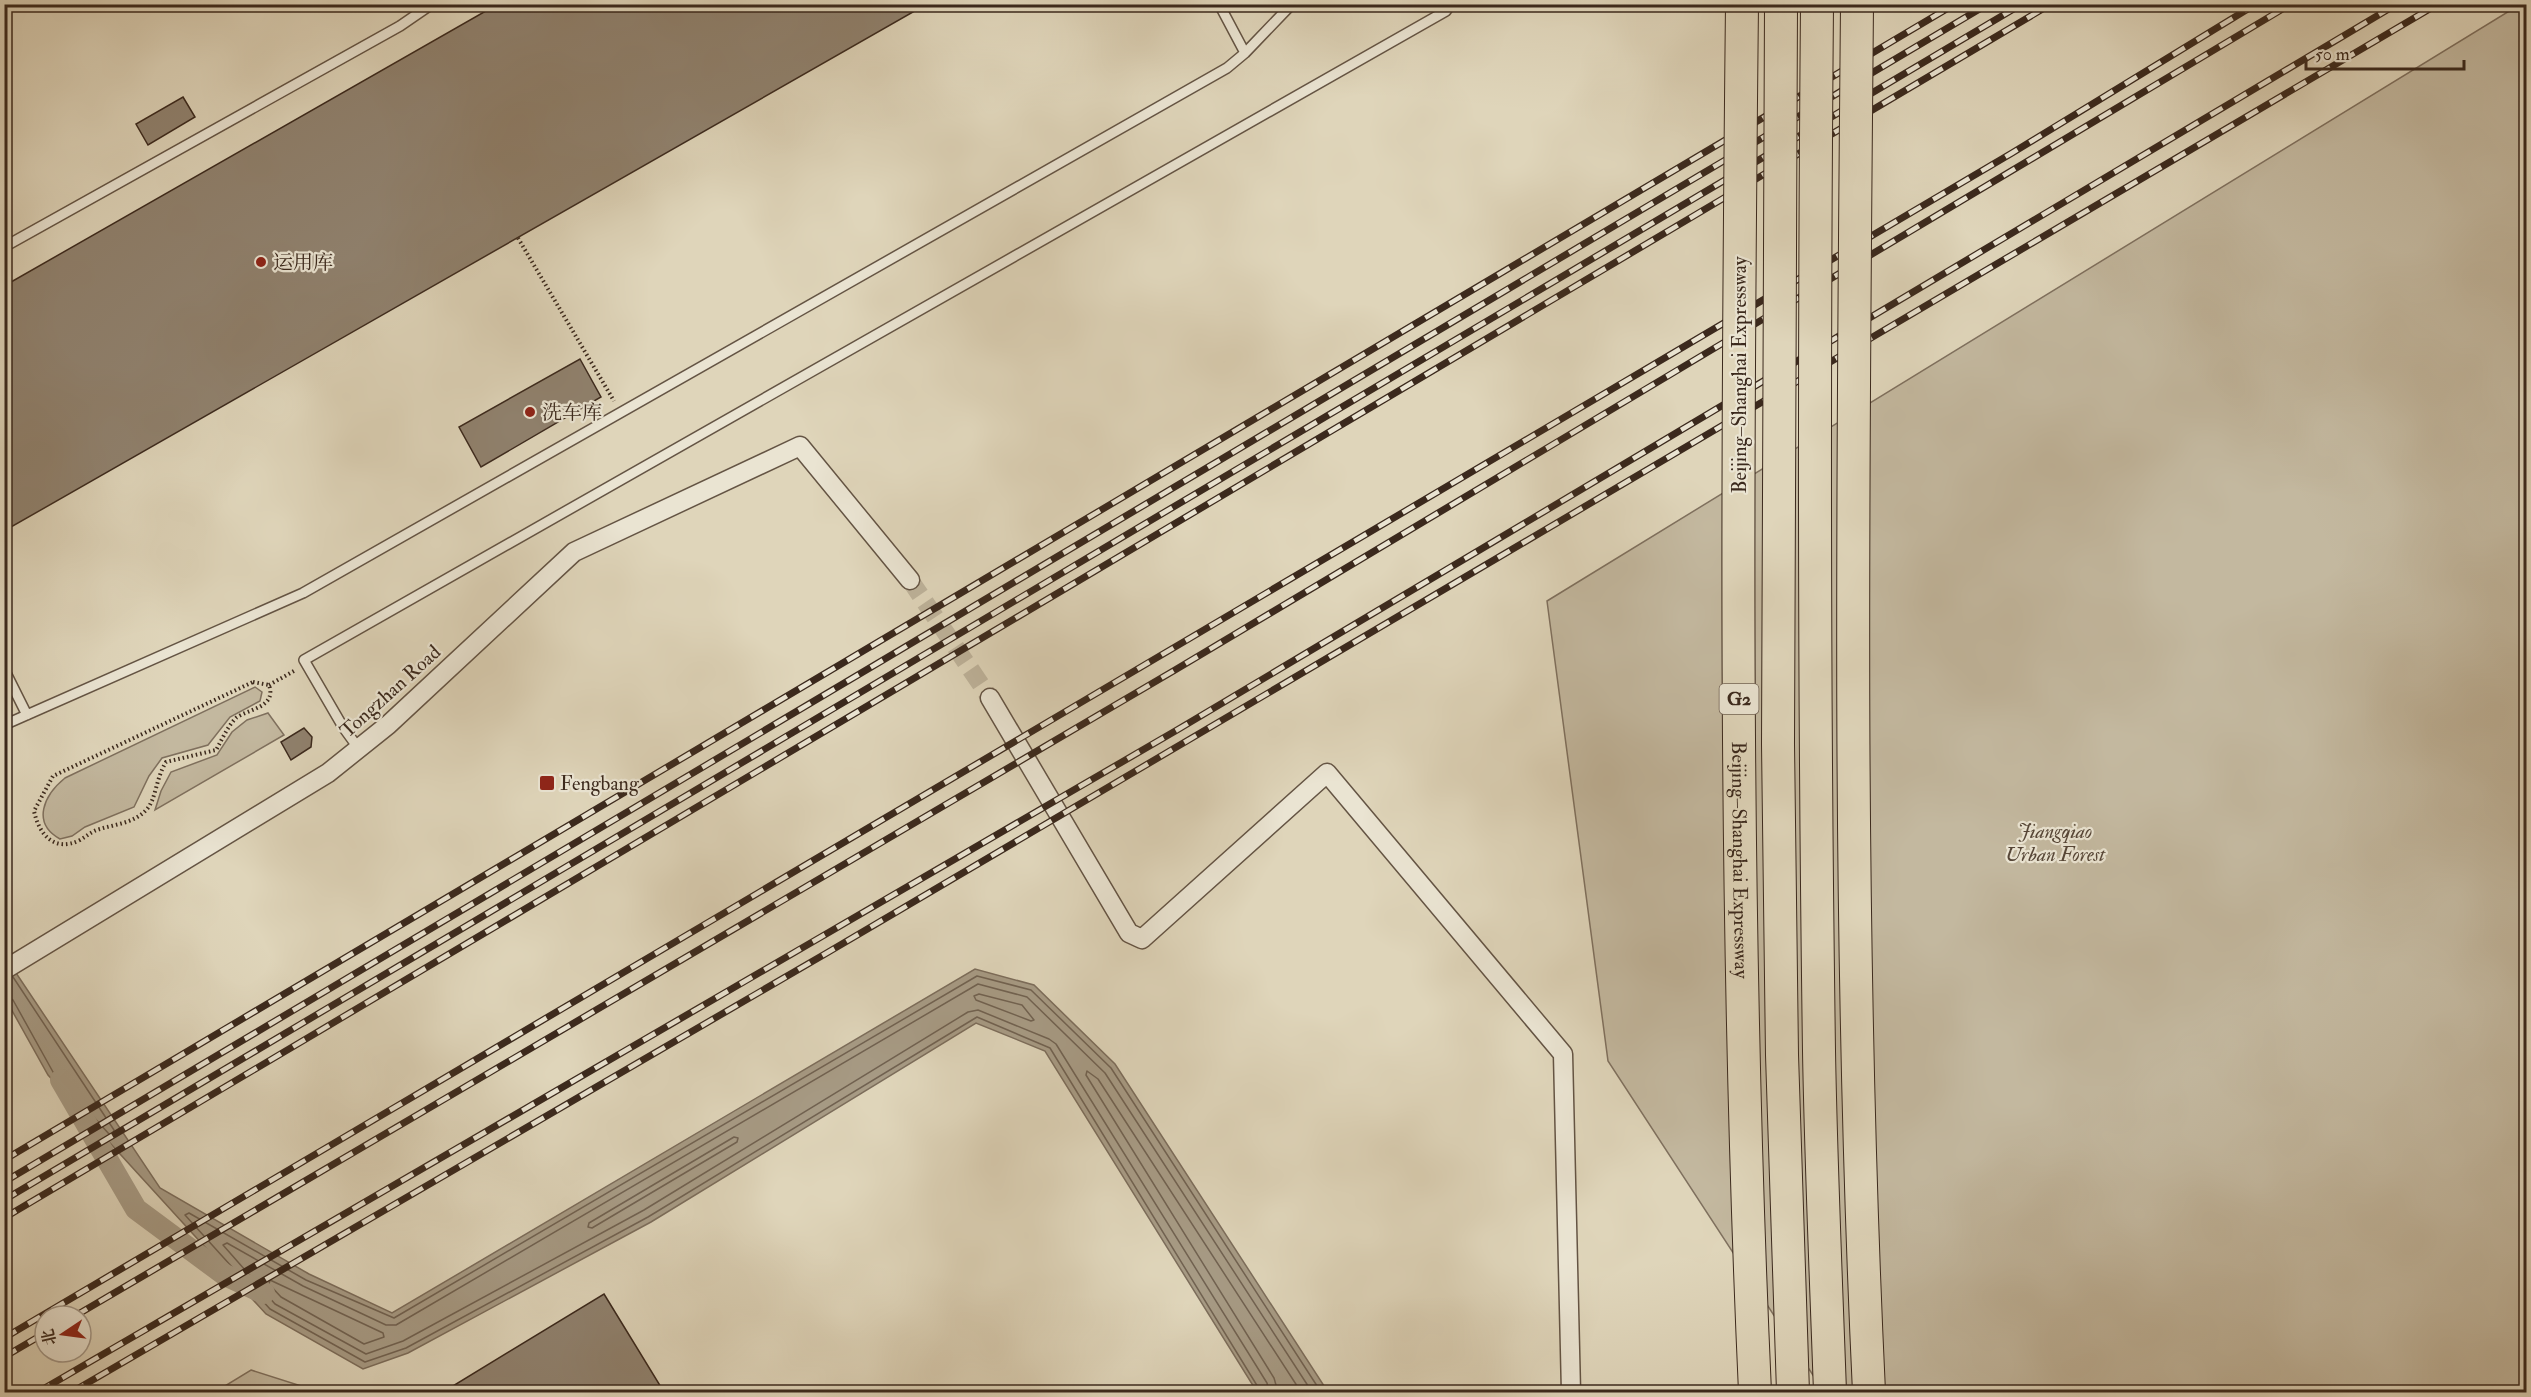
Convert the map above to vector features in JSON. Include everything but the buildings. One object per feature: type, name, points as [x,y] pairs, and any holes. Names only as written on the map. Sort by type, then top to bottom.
[{"type":"highway","name":"Beijing–Shanghai Expressway","points":[[1742,4],[1738,622],[1748,1244],[1755,1392]]},
{"type":"highway","name":"Beijing–Shanghai Expressway","points":[[1781,4],[1777,358],[1778,768],[1782,1055],[1792,1392]]},
{"type":"highway","points":[[1817,4],[1814,357],[1816,742],[1819,1055],[1830,1392]]},
{"type":"highway","points":[[1857,4],[1854,621],[1856,919],[1862,1241],[1869,1392]]},
{"type":"street","name":"Tongzhan Road","points":[[4,970],[328,772],[359,749],[574,552],[800,446],[910,580]]},
{"type":"street","points":[[990,698],[1129,933],[1142,939],[1327,773],[1563,1054],[1571,1392]]},
{"type":"lane","points":[[4,247],[400,26],[432,4]]},
{"type":"lane","points":[[1219,4],[1245,53]]},
{"type":"lane","points":[[4,725],[303,593],[1227,68],[1245,53],[1292,4]]},
{"type":"lane","points":[[359,749],[343,727],[304,660],[807,372],[1307,91],[1446,11],[1451,4]]},
{"type":"lane","points":[[4,669],[27,715]]},
{"type":"path","points":[[518,238],[621,412]]},
{"type":"path","points":[[269,686],[271,691],[267,702],[254,711],[239,716],[231,724],[216,750],[166,762],[156,780],[154,798],[139,817],[97,830],[78,841],[63,845],[49,841],[42,834],[34,811],[53,776],[253,682],[269,686],[306,664]]},
{"type":"green space","name":"Jiangqiao Urban Forest","points":[[2519,5],[2526,5],[2526,1392],[1824,1392],[1608,1061],[1547,601]]},
{"type":"green space","points":[[255,687],[262,692],[260,701],[230,717],[208,745],[162,758],[149,776],[134,807],[85,827],[72,836],[60,839],[46,825],[43,817],[47,801],[51,792],[65,778]]},
{"type":"green space","points":[[268,713],[284,735],[155,810],[161,791],[171,772],[217,755],[232,732],[247,720]]},
{"type":"green space","points":[[251,1370],[320,1392],[215,1392]]},
{"type":"water","points":[[4,955],[160,1188],[309,1274],[392,1313],[975,969],[1034,985],[1115,1064],[1328,1392],[1257,1392],[1045,1051],[976,1023],[651,1222],[408,1353],[363,1369],[266,1314],[48,1075],[5,998]]},
{"type":"waterway","points":[[61,1080],[136,1209],[225,1275],[264,1293]]},
{"type":"tunnel","points":[[910,580],[990,698]]},
{"type":"railway","points":[[4,1160],[1955,4]]},
{"type":"railway","points":[[4,1182],[1988,4]]},
{"type":"railway","points":[[4,1200],[2022,4]]},
{"type":"railway","points":[[4,1218],[2051,4]]},
{"type":"railway","points":[[4,1338],[2012,153],[2256,4]]},
{"type":"railway","points":[[93,1305],[1175,670],[2291,4]]},
{"type":"railway","points":[[38,1392],[1177,730],[2397,4]]},
{"type":"railway","points":[[72,1392],[825,954],[2438,4]]},
{"type":"railway","points":[[4,1357],[33,1340]]},
{"type":"place","name":"运用库","points":[[261,262]]},
{"type":"place","name":"洗车库","points":[[530,412]]},
{"type":"place","name":"Fengbang","points":[[547,783]]}]
